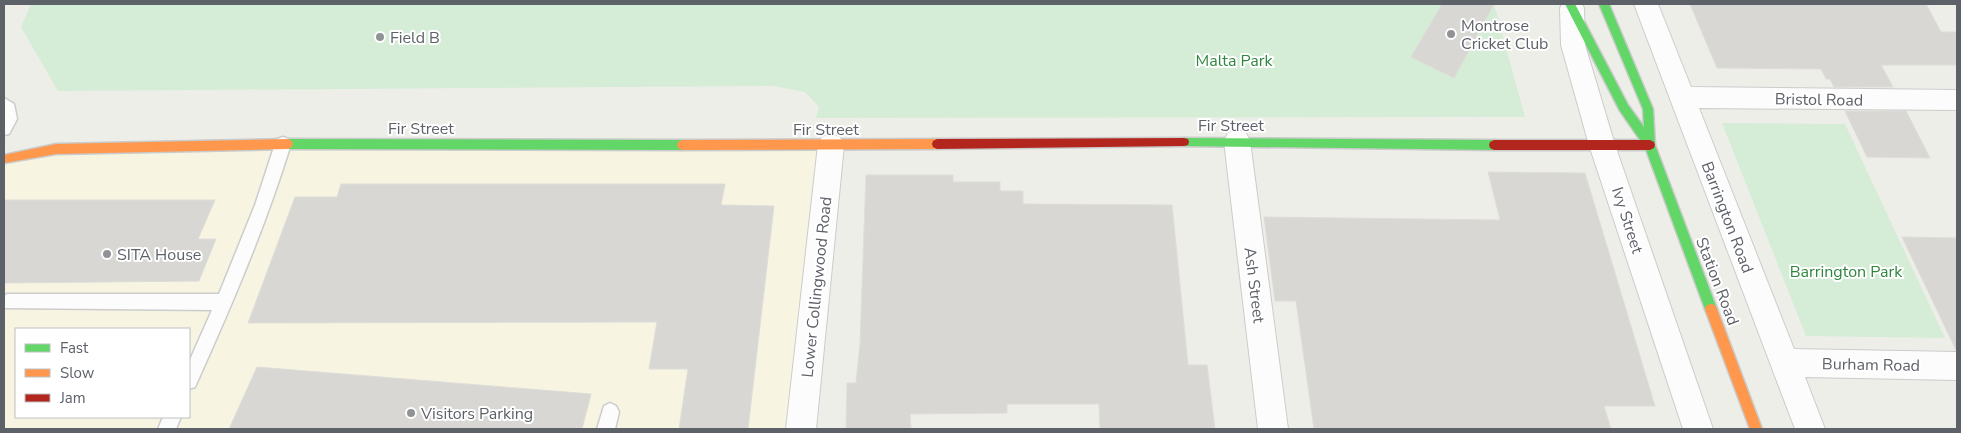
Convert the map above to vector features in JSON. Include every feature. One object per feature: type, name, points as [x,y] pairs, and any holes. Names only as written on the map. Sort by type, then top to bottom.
[{"type":"street","name":"Station Road","points":[[1604,4],[1648,109],[1650,145]]},
{"type":"street","name":"Barrington Road","points":[[1646,4],[1810,429]]},
{"type":"street","name":"Station Road","points":[[1571,6],[1624,108],[1650,145],[1756,429]]},
{"type":"street","name":"Ivy Street","points":[[1571,6],[1573,45],[1602,145],[1698,429]]},
{"type":"street","name":"Bristol Road","points":[[1682,97],[1957,100]]},
{"type":"street","name":"Fir Street","points":[[4,159],[56,148],[283,144],[830,145],[1237,141],[1650,145]]},
{"type":"street","name":"Ash Street","points":[[1237,141],[1273,429]]},
{"type":"street","name":"Lower Collingwood Road","points":[[801,429],[830,145]]},
{"type":"street","name":"Burham Road","points":[[1784,363],[1957,366]]},
{"type":"lane","points":[[4,104],[9,108],[9,119],[4,129]]},
{"type":"lane","points":[[190,379],[225,302],[274,177],[283,144]]},
{"type":"lane","points":[[7,302],[225,302]]},
{"type":"shaded area","points":[[831,145],[801,429],[4,429],[4,159],[56,149]]},
{"type":"green space","name":"Malta Park","points":[[31,4],[1494,4],[1525,117],[816,118],[819,107],[805,92],[774,86],[58,91],[21,27]]},
{"type":"green space","name":"Barrington Park","points":[[1722,123],[1845,124],[1945,338],[1806,336]]},
{"type":"building","name":"Montrose Cricket Club","points":[[1442,4],[1494,4],[1454,78],[1411,57]]},
{"type":"building","points":[[1690,4],[1926,4],[1941,32],[1957,32],[1957,65],[1881,65],[1893,87],[1834,87],[1830,79],[1826,79],[1821,69],[1717,68]]},
{"type":"building","points":[[1845,111],[1906,111],[1930,158],[1867,157]]},
{"type":"building","points":[[1488,172],[1585,173],[1655,406],[1604,406],[1611,429],[1314,429],[1296,301],[1275,301],[1264,217],[1500,220]]},
{"type":"building","points":[[866,175],[953,175],[953,182],[1000,182],[1000,191],[1023,191],[1023,204],[1172,205],[1188,365],[1207,365],[1215,429],[1100,429],[1099,404],[1007,404],[1007,413],[910,414],[911,429],[846,429],[847,383],[856,383],[860,344]]},
{"type":"building","points":[[341,184],[725,184],[721,205],[774,206],[748,429],[679,429],[688,369],[649,369],[657,322],[248,323],[295,197],[337,197]]},
{"type":"building","name":"SITA House","points":[[4,200],[215,200],[198,239],[216,239],[199,281],[4,283]]},
{"type":"building","points":[[1902,237],[1957,238],[1957,350],[1956,350]]},
{"type":"building","name":"Visitors Parking","points":[[257,367],[591,394],[582,429],[229,429]]},
{"type":"traffic: fast","points":[[1570,4],[1624,108],[1650,145],[1711,309]]},
{"type":"traffic: fast","points":[[1604,4],[1648,109],[1650,145]]},
{"type":"traffic: fast","points":[[1184,142],[1494,145]]},
{"type":"traffic: fast","points":[[288,144],[682,145]]},
{"type":"traffic: slow","points":[[4,159],[56,149],[288,144]]},
{"type":"traffic: slow","points":[[682,145],[937,144]]},
{"type":"traffic: slow","points":[[1711,309],[1756,429]]},
{"type":"traffic: jam","points":[[937,144],[1184,142]]},
{"type":"traffic: jam","points":[[1494,145],[1650,145]]},
{"type":"place","name":"Montrose Cricket Club","points":[[1451,34]]},
{"type":"place","name":"Field B","points":[[380,37]]},
{"type":"place","name":"SITA House","points":[[107,254]]},
{"type":"place","name":"Visitors Parking","points":[[411,413]]}]
